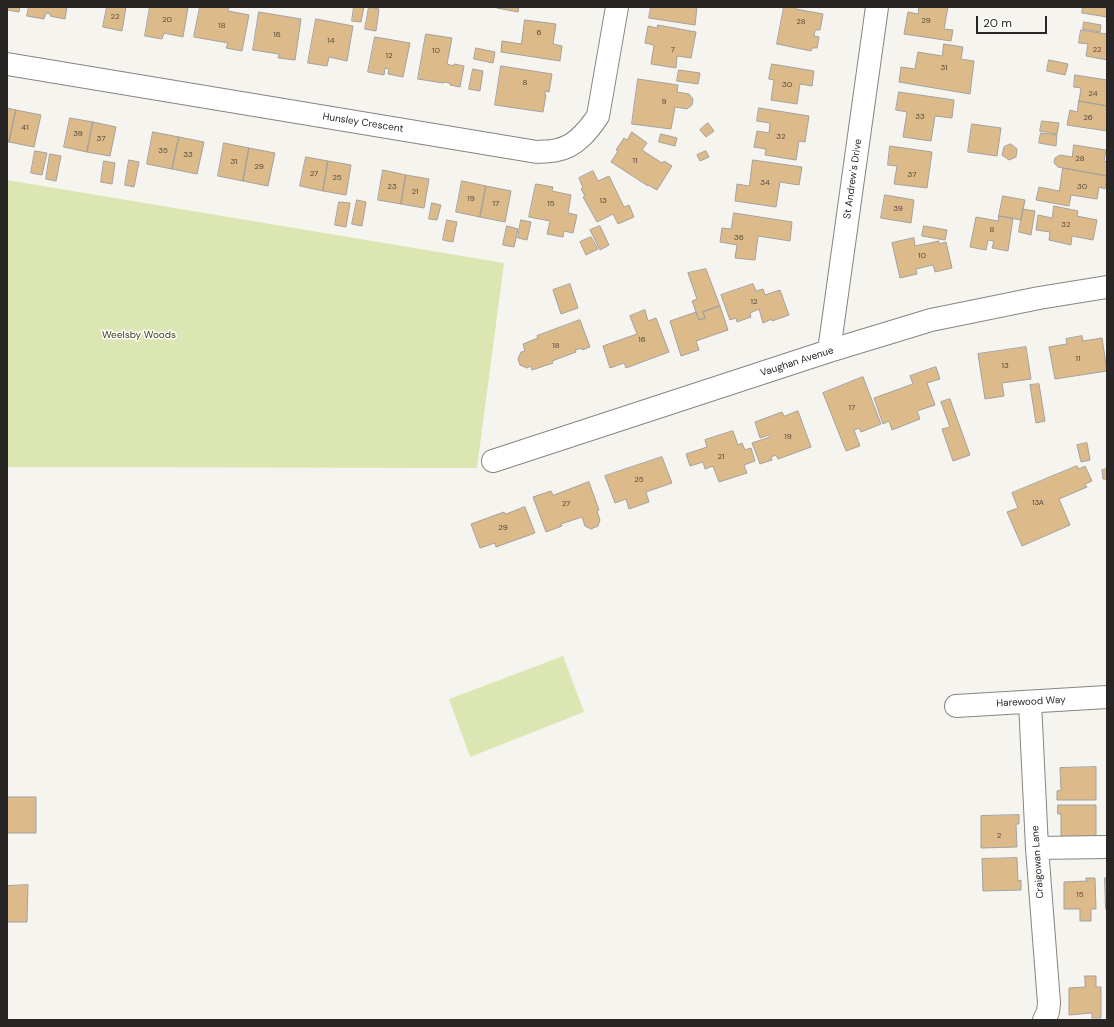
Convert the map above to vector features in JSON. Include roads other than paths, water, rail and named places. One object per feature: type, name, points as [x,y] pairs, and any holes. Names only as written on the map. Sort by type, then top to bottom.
[{"type":"street","name":"Hunsley Crescent","points":[[7,64],[537,152],[558,150],[575,142],[588,131],[598,116],[617,7]]},
{"type":"street","name":"St Andrew's Drive","points":[[829,351],[877,7]]},
{"type":"street","name":"Vaughan Avenue","points":[[493,461],[829,351],[931,320],[1039,298],[1107,287]]},
{"type":"street","name":"Harewood Way","points":[[956,706],[1107,697]]},
{"type":"street","name":"Craigowan Lane","points":[[1030,702],[1037,848],[1049,1003],[1048,1012],[1044,1020]]},
{"type":"street","points":[[1037,848],[1107,847]]},
{"type":"park label","name":"Weelsby Woods","points":[[139,335]]}]
